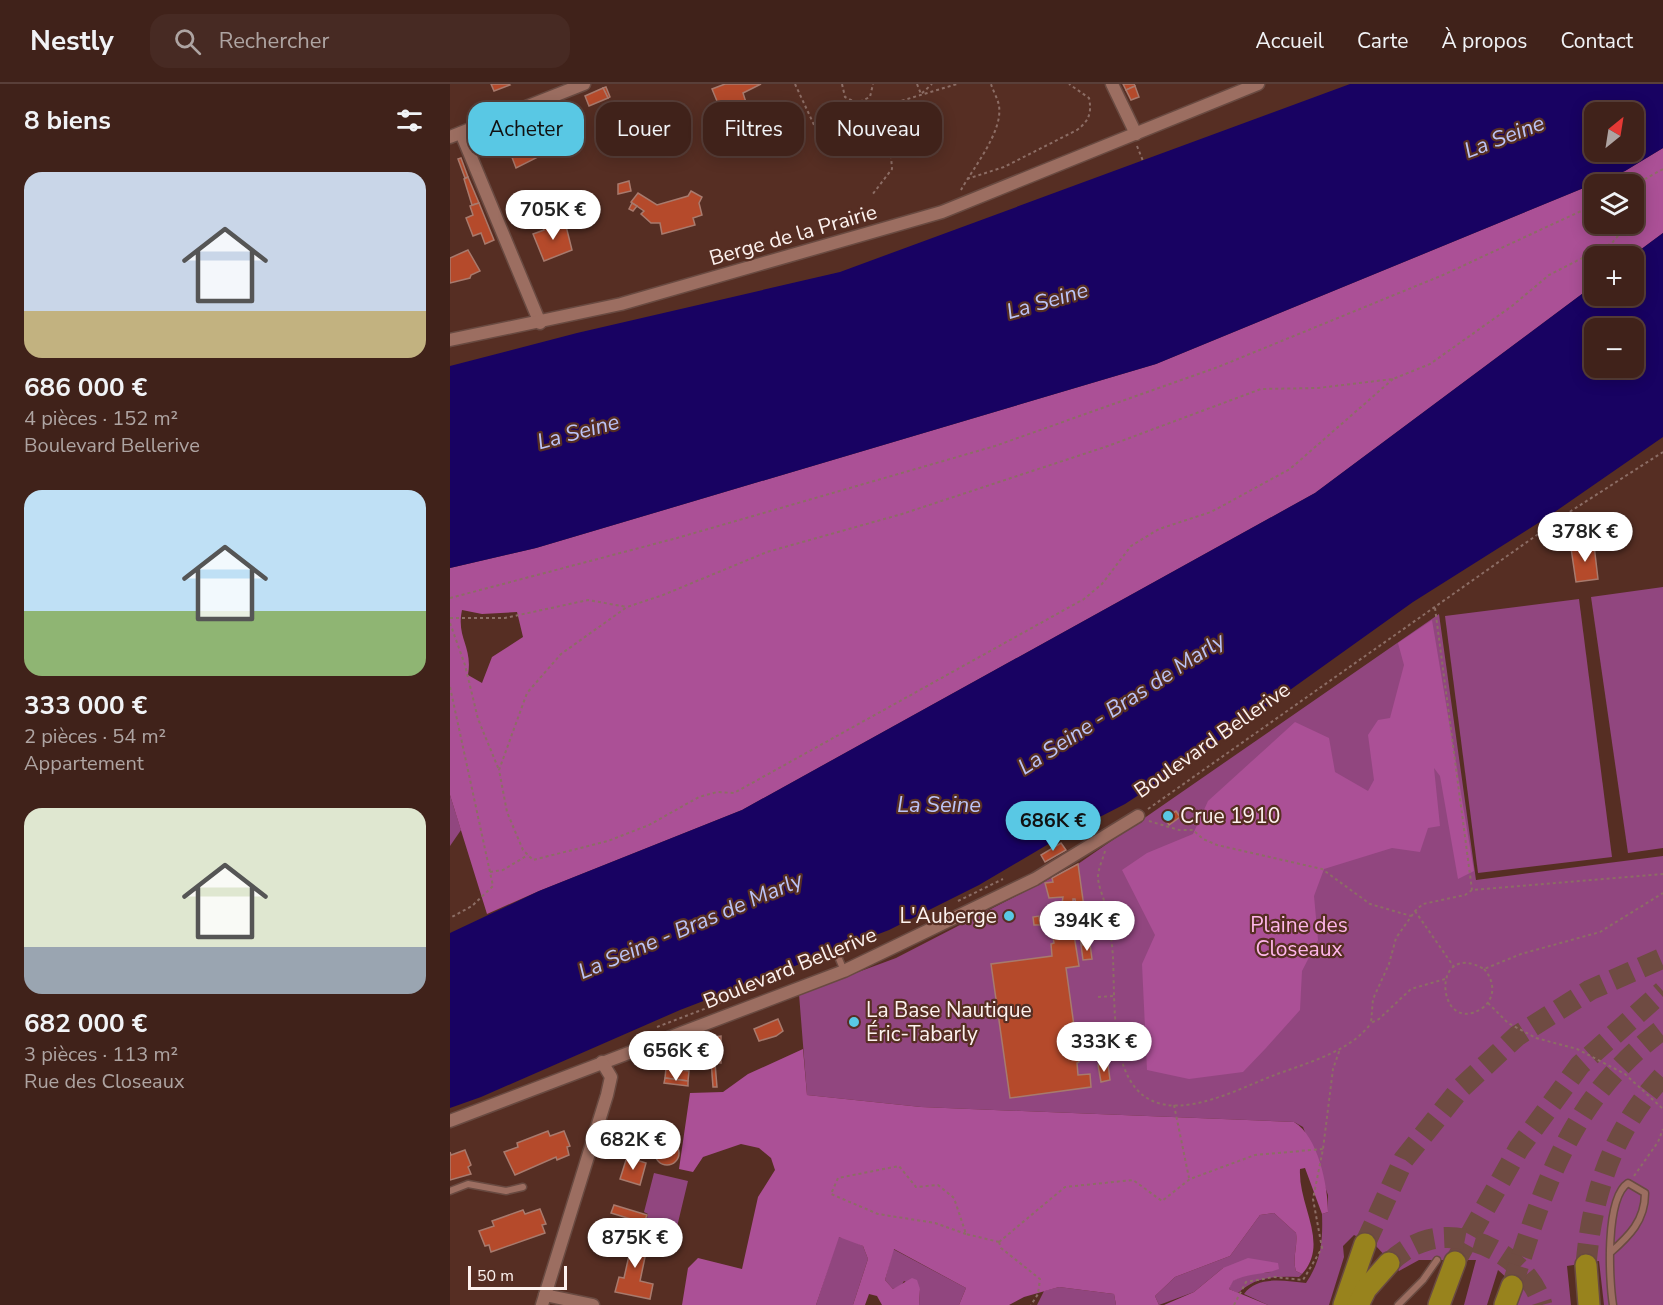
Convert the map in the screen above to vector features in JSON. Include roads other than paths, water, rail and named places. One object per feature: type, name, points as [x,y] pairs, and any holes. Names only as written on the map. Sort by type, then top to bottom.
[{"type":"highway","points":[[1344,1305],[1365,1244]]},
{"type":"highway","points":[[1439,1305],[1446,1261]]},
{"type":"highway","points":[[1358,1305],[1366,1289],[1389,1263]]},
{"type":"highway","points":[[1586,1265],[1589,1305]]},
{"type":"street","points":[[540,322],[455,135],[584,84]]},
{"type":"street","points":[[1112,84],[1134,135]]},
{"type":"street","name":"Berge de la Prairie","points":[[450,340],[621,304],[807,253],[951,208],[1258,84]]},
{"type":"street","name":"Boulevard Bellerive","points":[[450,1121],[844,971],[1024,885],[1138,816]]},
{"type":"street","points":[[593,1305],[544,1300],[608,1095],[611,1077],[602,1062]]},
{"type":"lane","points":[[837,954],[844,971]]},
{"type":"lane","points":[[1610,1254],[1639,1223],[1645,1204],[1646,1193],[1629,1183],[1624,1186],[1614,1213],[1610,1254],[1612,1305]]},
{"type":"lane","points":[[450,1191],[468,1184],[507,1191],[523,1187]]},
{"type":"lane","points":[[1398,1305],[1446,1261]]},
{"type":"water","name":"La Seine","points":[[1350,84],[1663,84],[1663,148],[1644,160],[1644,102],[1584,102],[1584,162],[1640,162],[1625,171],[1618,174],[1584,174],[1584,188],[1156,364],[536,548],[450,568],[450,366],[577,333],[840,272]]},
{"type":"water","name":"La Seine","points":[[1663,233],[1663,437],[1546,518],[1413,602],[1189,762],[1125,804],[1057,839],[979,885],[889,930],[680,1010],[481,1097],[450,1108],[450,933],[539,891],[742,810],[1315,493],[1584,292],[1584,306],[1644,306],[1644,247]]},
{"type":"tunnel","points":[[1365,1244],[1404,1159],[1461,1088],[1517,1036],[1590,990],[1663,958]]},
{"type":"tunnel","points":[[1455,1262],[1519,1148],[1580,1065],[1663,991]]},
{"type":"tunnel","points":[[1512,1286],[1550,1177],[1584,1113],[1605,1083],[1631,1056],[1663,1029]]},
{"type":"tunnel","points":[[1586,1265],[1594,1213],[1608,1164],[1631,1118],[1663,1076]]},
{"type":"tunnel","points":[[1389,1263],[1407,1249],[1428,1240],[1463,1239],[1481,1244],[1513,1262],[1536,1289],[1542,1305]]},
{"type":"place","name":"Crue 1910","points":[[1168,816]]},
{"type":"place","name":"L'Auberge","points":[[1009,916]]},
{"type":"place","name":"La Base Nautique Éric-Tabarly","points":[[854,1022]]},
{"type":"water label","name":"La Seine - Bras de Marly","points":[[1121,703]]},
{"type":"water label","name":"La Seine - Bras de Marly","points":[[690,925]]},
{"type":"park label","name":"Plaine des Closeaux","points":[[1299,937]]}]
